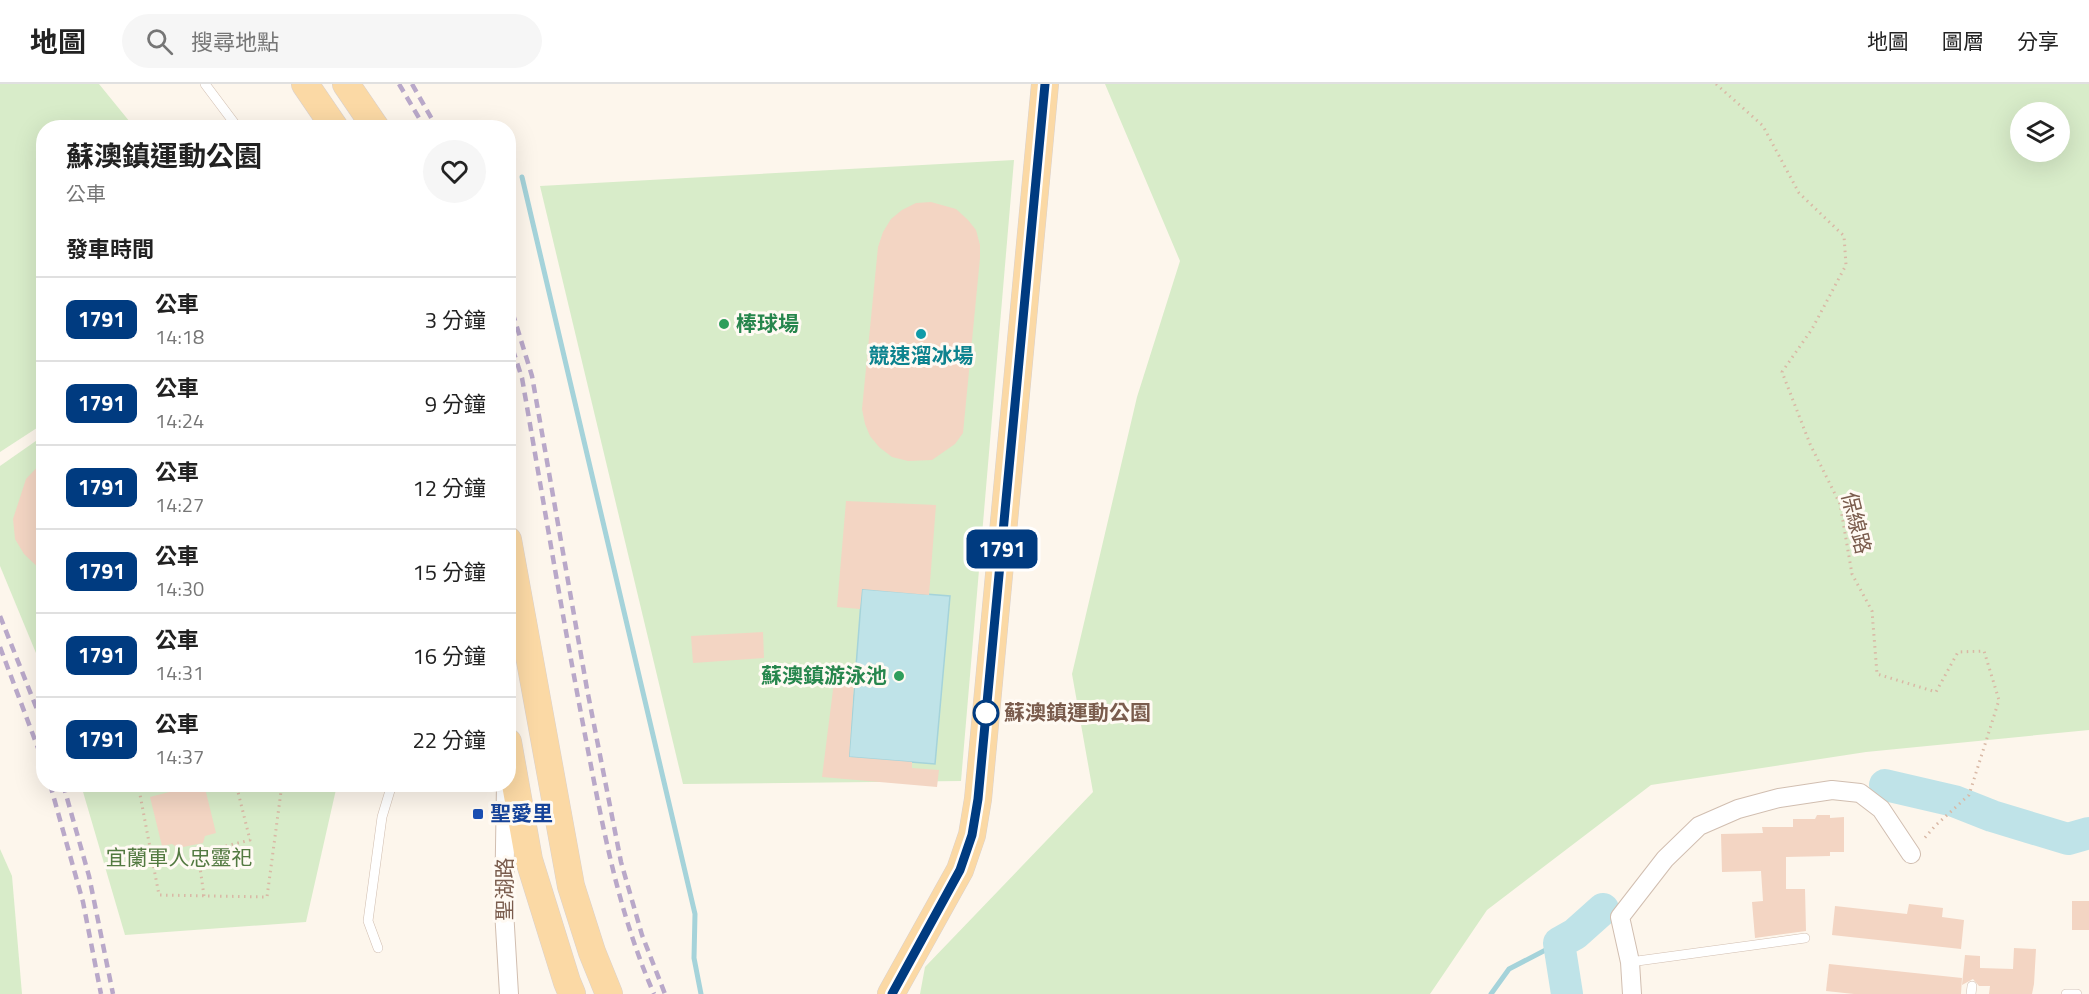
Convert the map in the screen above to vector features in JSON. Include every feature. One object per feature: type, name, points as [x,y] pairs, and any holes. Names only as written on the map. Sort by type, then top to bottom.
[{"type":"main road","points":[[305,84],[330,120]]},
{"type":"main road","points":[[346,84],[371,120]]},
{"type":"main road","points":[[891,994],[960,870],[972,835],[978,799],[1045,84]]},
{"type":"main road","points":[[516,585],[571,886],[592,952],[609,994]]},
{"type":"main road","points":[[516,787],[529,860],[572,994]]},
{"type":"street","points":[[1632,994],[1630,962],[1620,917],[1665,859],[1699,826],[1738,808],[1779,798],[1832,790],[1860,792],[1881,809],[1911,854]]},
{"type":"street","name":"聖湖路","points":[[506,792],[504,910],[509,994]]},
{"type":"lane","points":[[205,84],[232,120]]},
{"type":"lane","points":[[378,948],[368,921],[382,817],[390,792]]},
{"type":"lane","points":[[1630,962],[1805,938]]},
{"type":"lane","points":[[2066,994],[2077,994]]},
{"type":"path","name":"保線路","points":[[1716,84],[1763,126],[1799,193],[1844,236],[1846,265],[1812,329],[1782,372],[1810,444],[1840,504],[1852,574],[1872,611],[1877,674],[1936,692],[1958,652],[1984,651],[1999,700],[1969,795],[1935,826],[1911,854]]},
{"type":"path","points":[[140,792],[159,895],[267,897],[281,792]]},
{"type":"path","points":[[204,896],[198,853],[250,840],[238,792]]},
{"type":"green space","points":[[0,84],[99,84],[128,120],[36,120],[36,429],[0,452]]},
{"type":"green space","points":[[1105,84],[2089,84],[2089,730],[1866,752],[1651,785],[1487,910],[1430,994],[920,994],[925,967],[1093,792],[1072,674],[1137,397],[1180,261]]},
{"type":"green space","name":"蘇澳鎮運動公園","points":[[1014,160],[961,781],[683,784],[540,186]]},
{"type":"green space","points":[[36,441],[36,653],[0,566],[0,466]]},
{"type":"green space","name":"宜蘭軍人忠靈祀","points":[[83,792],[335,792],[306,922],[125,935]]},
{"type":"green space","points":[[0,849],[12,876],[22,994],[0,994]]},
{"type":"water","name":"蘇澳鎮游泳池","points":[[862,589],[950,596],[935,764],[849,757]]},
{"type":"building","name":"競速溜冰場","points":[[931,202],[956,209],[968,220],[976,230],[980,245],[980,258],[963,433],[955,444],[932,460],[908,461],[892,457],[879,447],[870,436],[862,409],[878,247],[883,232],[891,219],[902,210],[916,203]]},
{"type":"building","points":[[36,468],[36,565],[24,554],[15,539],[13,519],[26,479]]},
{"type":"building","points":[[846,501],[936,505],[929,595],[862,589],[860,609],[837,607]]},
{"type":"building","points":[[763,632],[764,658],[693,663],[691,636]]},
{"type":"building","points":[[836,666],[855,670],[849,757],[912,762],[912,768],[939,770],[937,787],[822,777]]},
{"type":"building","points":[[169,792],[206,792],[216,833],[205,836],[203,843],[178,848],[172,844],[162,846],[150,797]]},
{"type":"building","points":[[1817,815],[1830,815],[1830,818],[1844,817],[1844,852],[1830,852],[1830,856],[1786,857],[1786,889],[1805,889],[1806,931],[1755,938],[1752,902],[1763,901],[1761,871],[1722,872],[1721,834],[1763,833],[1762,827],[1793,827],[1793,819],[1815,819]]},
{"type":"building","points":[[2072,901],[2089,901],[2089,930],[2072,930]]},
{"type":"building","points":[[1909,904],[1943,908],[1942,917],[1964,920],[1961,949],[1832,935],[1835,906],[1907,914]]},
{"type":"building","points":[[2014,948],[2036,949],[2032,994],[1989,994],[1990,986],[1979,986],[1973,979],[1962,985],[1965,955],[1980,956],[1980,968],[2013,969]]},
{"type":"building","points":[[1829,964],[1962,978],[1961,994],[1854,994],[1826,991]]},
{"type":"waterway","points":[[522,177],[695,914],[694,958],[701,994]]},
{"type":"waterway","points":[[1885,785],[1954,801],[1992,816],[2068,839],[2089,833]]},
{"type":"waterway","points":[[1567,994],[1559,943],[1575,934],[1603,909]]},
{"type":"waterway","points":[[1491,994],[1509,969],[1559,943]]},
{"type":"railway","points":[[399,84],[420,120]]},
{"type":"railway","points":[[412,84],[432,120]]},
{"type":"railway","points":[[516,324],[532,376],[587,689],[621,862],[642,935],[665,994]]},
{"type":"railway","points":[[516,360],[522,378],[569,650],[605,837],[621,901],[641,963],[654,994]]},
{"type":"railway","points":[[0,616],[36,707]]},
{"type":"railway","points":[[0,647],[36,743]]},
{"type":"railway","points":[[52,792],[83,902],[101,994]]},
{"type":"railway","points":[[65,792],[89,876],[113,994]]},
{"type":"bus line","name":"1791","points":[[892,994],[960,870],[972,835],[978,799],[1045,84]]},
{"type":"place","name":"棒球場","points":[[724,324]]},
{"type":"place","name":"競速溜冰場","points":[[921,334]]},
{"type":"place","name":"蘇澳鎮游泳池","points":[[899,676]]},
{"type":"place","name":"蘇澳鎮運動公園","points":[[986,713]]},
{"type":"place","name":"聖愛里","points":[[478,814]]}]
